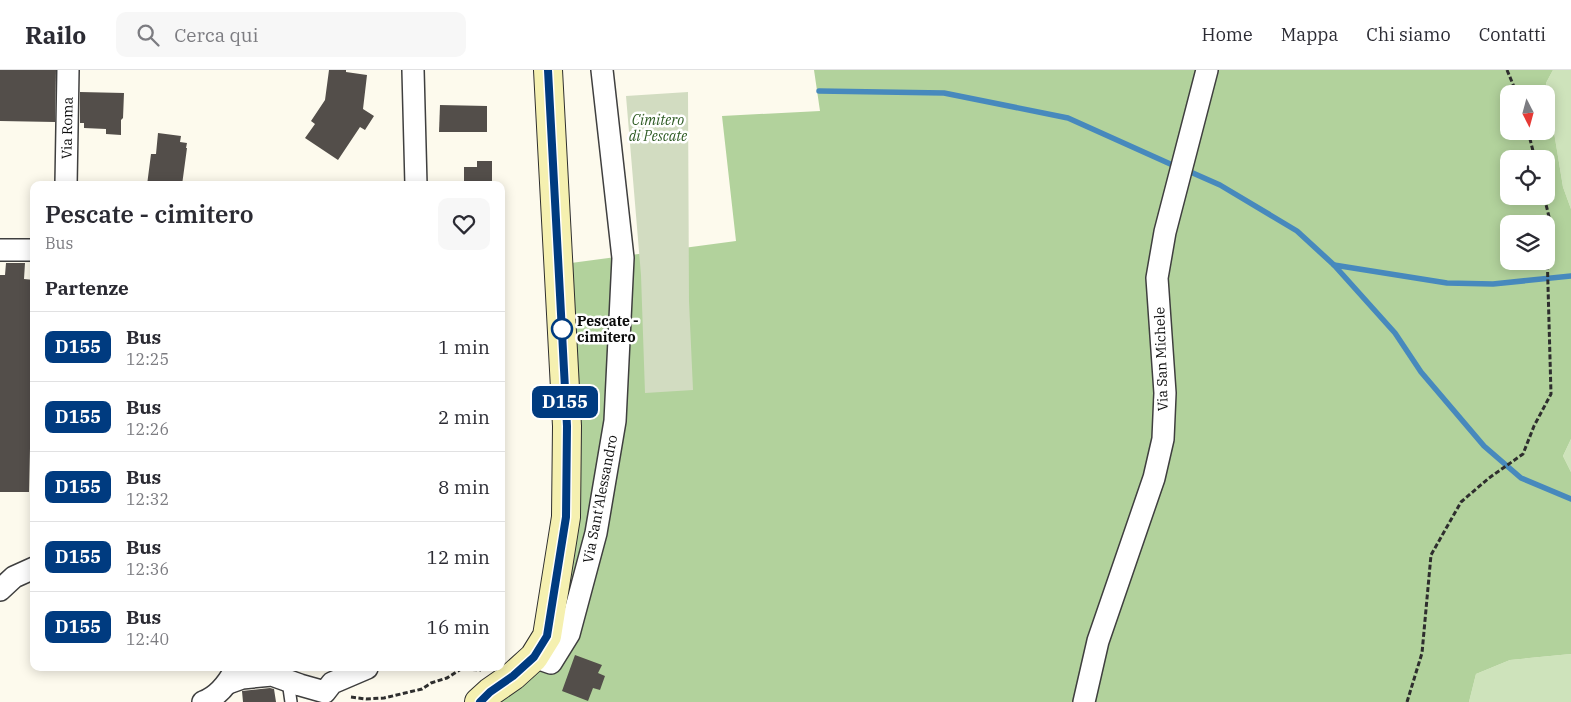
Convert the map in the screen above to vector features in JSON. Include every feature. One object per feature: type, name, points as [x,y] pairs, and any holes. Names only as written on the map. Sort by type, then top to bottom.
[{"type":"main road","points":[[480,702],[534,657],[547,636],[566,517],[567,426],[548,70]]},
{"type":"street","name":"Via Roma","points":[[66,181],[68,70]]},
{"type":"street","points":[[414,70],[416,181]]},
{"type":"street","name":"Via Sant'Alessandro","points":[[534,657],[551,663],[570,634],[596,533],[615,421],[623,258],[602,70]]},
{"type":"street","name":"Via San Michele","points":[[1084,702],[1098,641],[1154,478],[1163,438],[1165,392],[1157,278],[1165,232],[1207,70]]},
{"type":"street","points":[[0,250],[30,250]]},
{"type":"street","points":[[0,590],[14,577],[30,570]]},
{"type":"street","points":[[203,702],[209,700],[232,675],[242,678],[272,675],[325,692],[332,683],[360,671]]},
{"type":"lane","points":[[288,681],[291,702]]},
{"type":"path","points":[[1507,70],[1513,85]]},
{"type":"path","points":[[1407,702],[1422,653],[1431,555],[1461,502],[1489,478],[1523,454],[1534,426],[1551,394],[1547,250],[1550,221],[1546,205]]},
{"type":"path","points":[[325,692],[366,699],[384,698],[422,689],[458,671]]},
{"type":"green space","points":[[814,70],[1553,70],[1546,85],[1500,85],[1500,140],[1555,140],[1555,138],[1563,187],[1571,209],[1571,439],[1563,456],[1571,472],[1571,654],[1510,660],[1476,674],[1469,702],[485,702],[526,650],[552,588],[556,265],[736,241],[722,116],[820,111]]},
{"type":"green space","points":[[1553,70],[1571,70],[1571,209],[1563,187],[1555,138],[1555,85],[1546,85]]},
{"type":"green space","name":"Cimitero di Pescate","points":[[688,92],[689,301],[693,390],[645,393],[641,275],[626,96]]},
{"type":"green space","points":[[1571,439],[1571,472],[1563,456]]},
{"type":"green space","points":[[1571,654],[1571,702],[1469,702],[1476,674],[1510,660]]},
{"type":"building","points":[[0,70],[56,70],[55,122],[0,121]]},
{"type":"building","points":[[329,70],[346,70],[346,72],[367,75],[363,109],[374,116],[365,130],[360,127],[338,160],[305,138],[315,124],[311,121],[325,100]]},
{"type":"building","points":[[80,92],[124,93],[121,135],[106,134],[106,129],[84,128],[84,123],[80,123]]},
{"type":"building","points":[[440,105],[487,106],[487,132],[439,132]]},
{"type":"building","points":[[158,133],[181,136],[180,142],[187,143],[183,181],[148,181],[151,154],[156,154]]},
{"type":"building","points":[[477,161],[492,161],[492,181],[464,181],[464,167],[477,167]]},
{"type":"building","points":[[6,263],[25,263],[24,279],[30,280],[29,492],[0,492],[0,275],[5,275]]},
{"type":"building","points":[[575,655],[602,665],[598,673],[605,676],[600,690],[593,688],[588,701],[562,691]]},
{"type":"building","points":[[274,689],[276,702],[243,702],[242,691]]},
{"type":"waterway","points":[[819,91],[944,93],[1068,118],[1177,167]]},
{"type":"waterway","points":[[1186,170],[1220,185],[1297,231],[1334,265],[1395,333],[1421,372],[1484,446],[1521,478],[1571,499]]},
{"type":"waterway","points":[[1334,265],[1447,283],[1493,284],[1571,276]]},
{"type":"bus line","name":"D155","points":[[480,702],[534,657],[547,636],[566,517],[567,426],[548,70]]},
{"type":"place","name":"Pescate - cimitero","points":[[562,329]]}]
